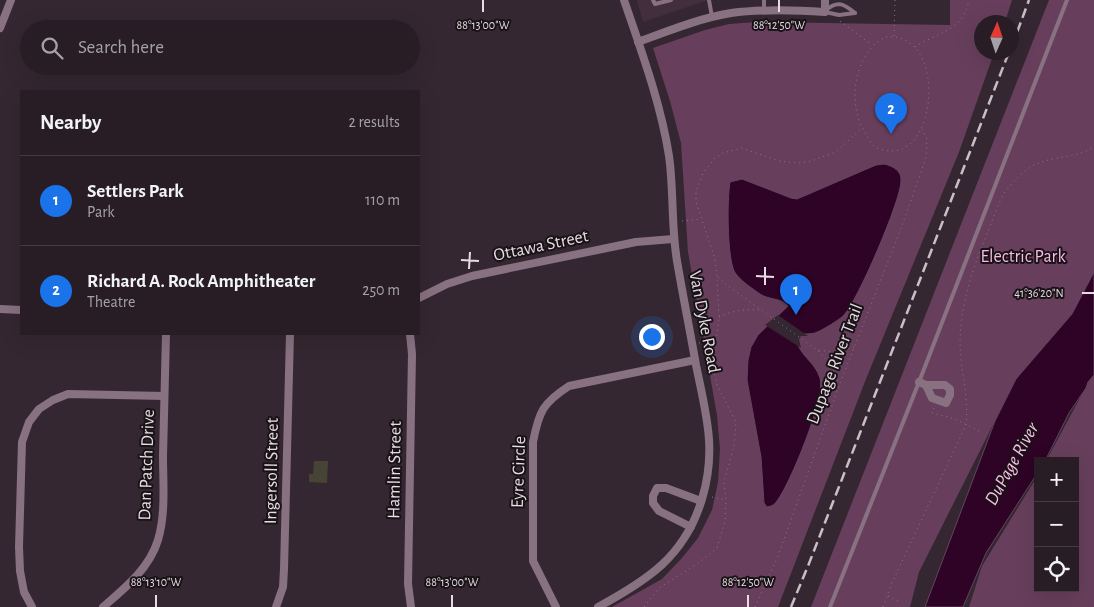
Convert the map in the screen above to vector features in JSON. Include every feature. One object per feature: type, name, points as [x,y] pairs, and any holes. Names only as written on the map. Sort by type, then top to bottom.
[{"type":"street","points":[[0,28],[11,0]]},
{"type":"street","name":"Van Dyke Road","points":[[598,607],[650,576],[682,542],[691,527],[702,497],[708,476],[710,449],[707,419],[673,239],[669,157],[662,121],[624,0]]},
{"type":"street","points":[[638,42],[729,14],[764,10],[825,12],[825,0]]},
{"type":"street","name":"Ottawa Street","points":[[420,298],[447,284],[472,276],[636,242],[673,239]]},
{"type":"street","points":[[0,309],[20,310]]},
{"type":"street","name":"Dan Patch Drive","points":[[103,607],[136,578],[149,559],[158,540],[163,513],[166,335]]},
{"type":"street","name":"Ingersoll Street","points":[[276,607],[283,587],[284,569],[290,335]]},
{"type":"street","name":"Hamlin Street","points":[[410,335],[412,354],[408,584],[411,607]]},
{"type":"street","name":"Eyre Circle","points":[[556,607],[533,561],[534,442],[537,422],[542,409],[552,397],[569,386],[695,360]]},
{"type":"street","points":[[923,384],[942,384],[950,389],[950,395],[946,404],[932,398],[923,384]]},
{"type":"street","points":[[32,607],[24,592],[20,571],[19,547],[22,442],[29,422],[39,409],[53,400],[68,394],[164,396]]},
{"type":"street","points":[[691,527],[659,511],[653,503],[653,496],[657,488],[666,488],[702,497]]},
{"type":"lane","points":[[653,0],[655,4],[671,0]]},
{"type":"lane","points":[[708,0],[712,18]]},
{"type":"lane","points":[[764,0],[764,10]]},
{"type":"lane","points":[[830,607],[923,384],[1067,0]]},
{"type":"lane","points":[[838,3],[846,5],[855,13],[839,15],[825,12],[832,4],[838,3]]},
{"type":"path","points":[[894,37],[895,0]]},
{"type":"path","points":[[914,47],[956,25],[966,13],[969,0]]},
{"type":"path","points":[[840,21],[873,46]]},
{"type":"path","points":[[886,37],[894,37],[904,39],[914,47],[923,61],[928,79],[928,102],[921,125],[922,130],[917,138],[909,146],[891,151],[875,147],[862,128],[857,117],[855,91],[862,62],[873,46],[886,37]]},
{"type":"path","points":[[644,607],[659,588],[697,564],[717,548],[725,520],[726,500],[724,482],[734,446],[736,422],[717,385],[716,378],[714,358],[719,318],[717,276],[714,259],[696,202],[698,182],[702,173],[708,165],[723,153],[742,148],[779,161],[805,162],[836,152],[862,128]]},
{"type":"path","name":"Dupage River Trail","points":[[755,607],[778,556],[839,386],[903,223],[926,158],[927,139],[922,130]]},
{"type":"path","points":[[883,607],[966,425],[968,400],[960,342],[965,297],[972,273],[1003,194],[1014,180],[1030,167],[1049,160],[1072,157],[1094,147]]},
{"type":"path","points":[[680,221],[702,219]]},
{"type":"path","points":[[717,276],[817,350],[831,365],[839,386]]},
{"type":"path","points":[[719,318],[729,312],[742,309],[762,310]]},
{"type":"path","points":[[692,345],[716,340]]},
{"type":"path","points":[[817,350],[835,352],[854,347]]},
{"type":"path","points":[[937,400],[932,413],[954,419],[981,432]]},
{"type":"path","points":[[702,497],[726,500]]},
{"type":"path","points":[[887,595],[900,602]]},
{"type":"shaded area","points":[[637,0],[709,0],[643,22]]},
{"type":"green space","points":[[950,0],[1012,0],[1007,15],[974,15],[974,60],[992,60],[959,152],[866,379],[778,607],[612,607],[662,579],[682,558],[698,538],[712,510],[718,482],[720,449],[717,415],[688,252],[681,143],[653,48],[705,30],[729,24],[756,22],[950,25]]},
{"type":"green space","name":"Electric Park","points":[[1049,0],[1094,0],[1094,272],[1072,314],[1016,379],[919,572],[910,607],[811,607]]},
{"type":"green space","points":[[1094,372],[1094,607],[969,607],[982,566],[1034,482],[1034,592],[1079,592],[1079,457],[1048,457]]},
{"type":"water","points":[[884,164],[894,168],[900,174],[899,192],[887,228],[859,290],[842,317],[818,332],[800,334],[796,339],[800,350],[818,372],[820,388],[818,403],[806,440],[783,492],[773,505],[767,507],[764,503],[761,457],[747,380],[748,360],[751,347],[758,335],[788,306],[785,303],[760,294],[734,271],[728,227],[730,182],[742,179],[797,199],[876,165]]},
{"type":"water","name":"DuPage River","points":[[1094,272],[1094,375],[1069,413],[1047,457],[1034,457],[1034,478],[986,553],[963,607],[925,607],[995,421],[1016,379],[1072,314]]},
{"type":"pier","points":[[778,315],[808,336],[801,336],[799,339],[801,348],[765,325]]},
{"type":"building","points":[[314,461],[328,461],[327,483],[309,482],[309,474],[313,474]]},
{"type":"railway","points":[[1019,27],[1029,0]]},
{"type":"railway","points":[[791,607],[1006,60]]},
{"type":"place","name":"Richard A. Rock Amphitheater","points":[[891,134]]},
{"type":"place","name":"Settlers Park","points":[[796,315]]}]
